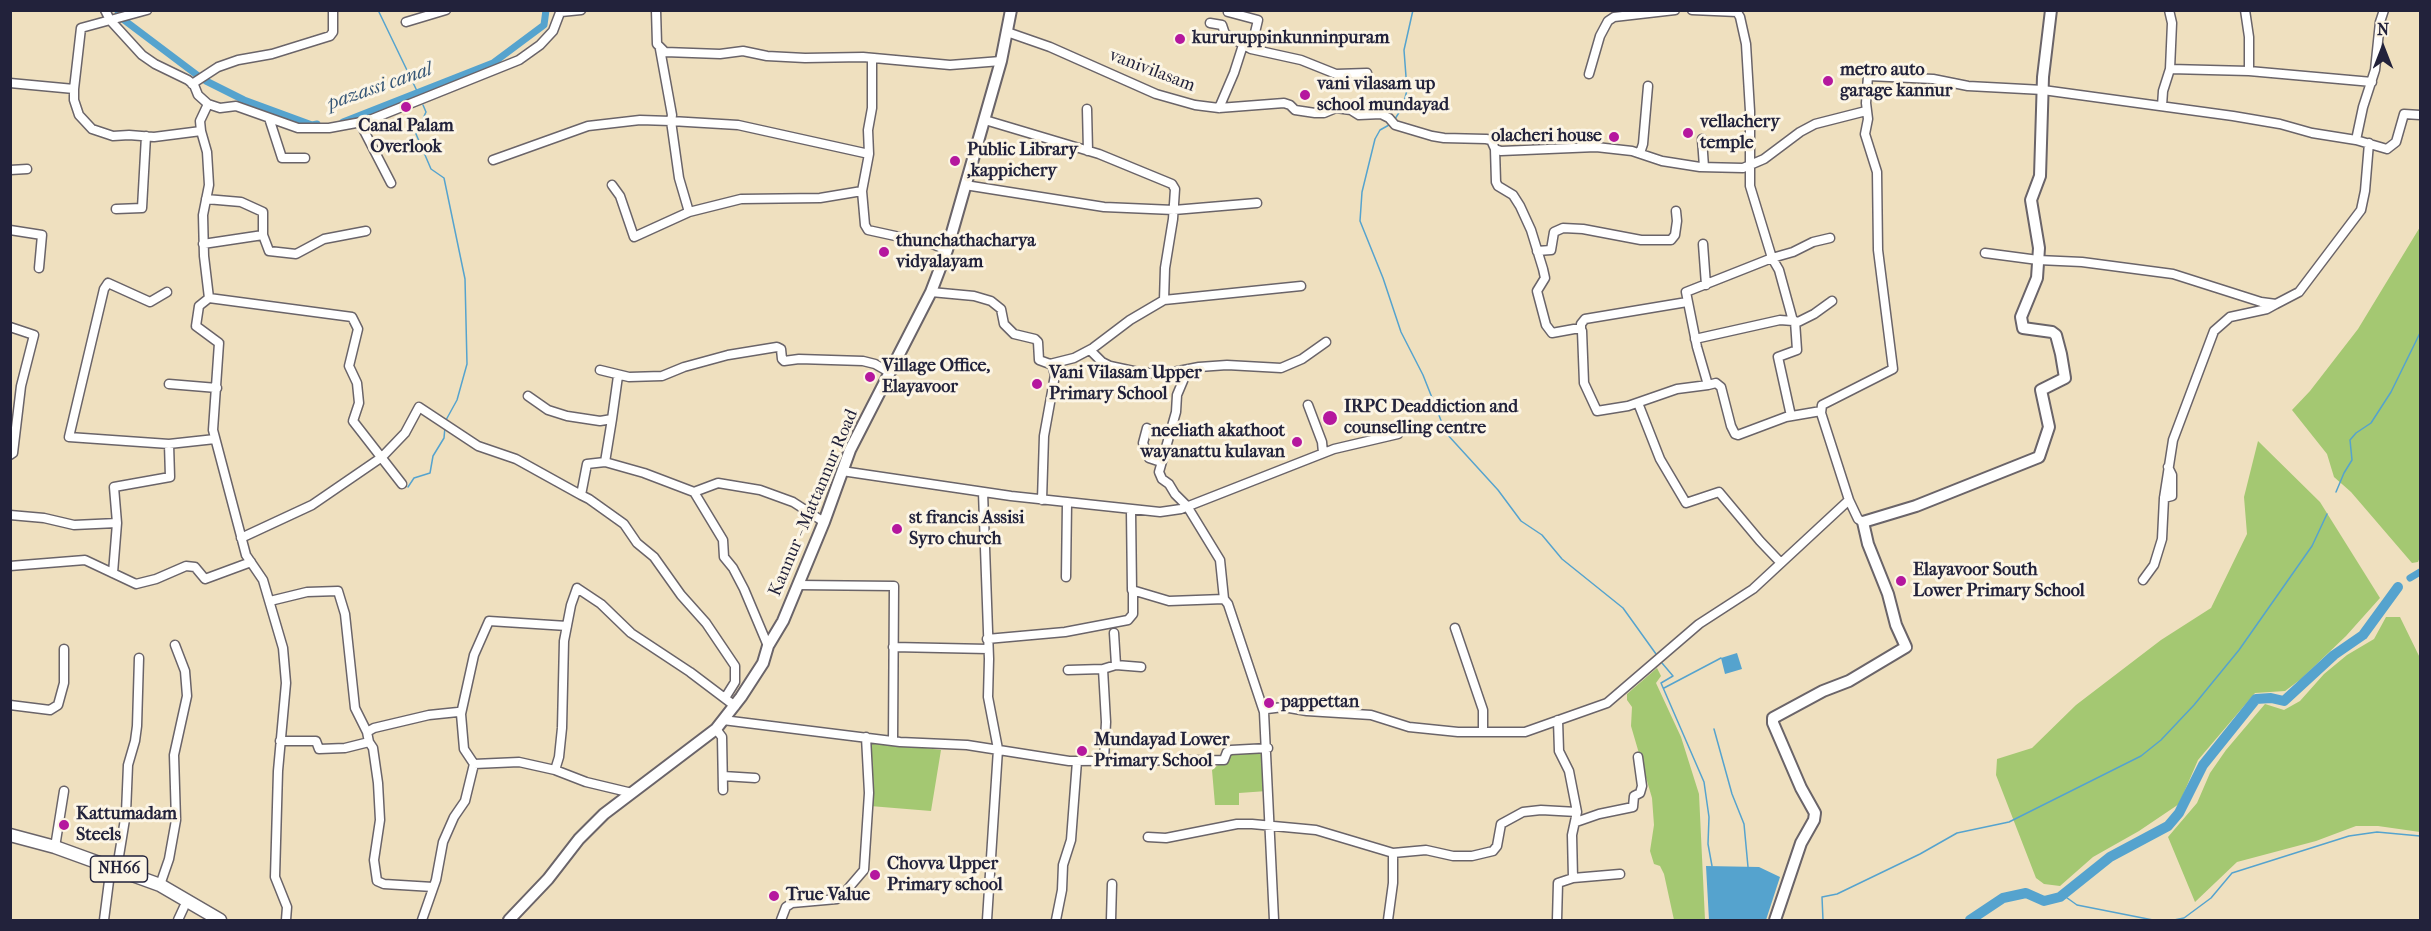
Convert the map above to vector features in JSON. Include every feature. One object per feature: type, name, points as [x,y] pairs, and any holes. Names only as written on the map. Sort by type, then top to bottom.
[{"type":"highway","name":"NH66","points":[[10,835],[55,847],[114,870],[220,921]]},
{"type":"highway","name":"NH66","points":[[10,843],[114,870],[160,885],[207,921]]},
{"type":"main road","name":"Kannur - Mattannur Road","points":[[509,921],[543,884],[579,839],[604,814],[720,724],[735,706],[763,663],[768,646],[783,621],[824,522],[842,471],[889,372],[931,292],[947,250],[1001,61],[1011,10]]},
{"type":"main road","points":[[1775,921],[1801,843],[1814,820],[1815,813],[1801,788],[1773,718],[1823,691],[1849,681],[1906,646],[1896,625],[1888,594],[1868,544],[1863,522],[1916,506],[2039,457],[2049,427],[2041,390],[2062,381],[2065,374],[2056,335],[2046,331],[2023,328],[2021,317],[2037,278],[2039,248],[2031,200],[2040,176],[2043,90],[2047,30],[2051,10]]},
{"type":"street","points":[[105,10],[110,20],[142,55],[154,64],[188,80],[198,95],[208,104],[220,108],[236,106],[298,128],[329,128],[360,123],[406,107],[519,60],[540,45],[553,31],[561,11],[581,10]]},
{"type":"street","points":[[147,10],[85,26],[80,31],[74,89],[77,111],[92,129],[113,136],[146,136],[201,131]]},
{"type":"street","points":[[192,84],[218,67],[238,60],[272,54],[330,36],[333,32],[333,10]]},
{"type":"street","points":[[406,22],[446,10]]},
{"type":"street","points":[[656,10],[657,44],[660,49],[672,115],[670,121],[679,178],[689,212]]},
{"type":"street","points":[[1589,74],[1600,36],[1608,21],[1614,17],[1676,10]]},
{"type":"street","points":[[1692,10],[1740,11],[1747,54],[1751,165],[1749,179],[1753,202],[1772,258],[1779,270],[1794,321],[1797,350],[1778,357],[1791,416]]},
{"type":"street","points":[[2162,106],[2163,91],[2170,69],[2172,23],[2169,10]]},
{"type":"street","points":[[2245,10],[2249,37],[2249,71]]},
{"type":"street","points":[[2356,140],[2363,107],[2375,70],[2380,22],[2384,10]]},
{"type":"street","points":[[1219,108],[1258,20],[1228,12]]},
{"type":"street","points":[[1210,23],[1222,26],[1225,34],[1247,47],[1301,60],[1336,74],[1367,73]]},
{"type":"street","name":"vanivilasam","points":[[1007,32],[1050,47],[1156,94],[1194,105],[1219,108],[1284,103],[1295,110],[1314,113],[1323,113],[1336,108],[1351,110],[1359,116],[1381,114],[1393,123],[1444,138],[1482,137],[1491,140],[1496,149]]},
{"type":"street","points":[[660,49],[665,52],[720,54],[743,51],[794,58],[872,58],[950,65],[1001,61]]},
{"type":"street","points":[[872,58],[869,154],[862,192],[865,225],[868,230],[932,244],[947,250]]},
{"type":"street","points":[[2170,69],[2249,71],[2372,82]]},
{"type":"street","points":[[1863,522],[1858,519],[1849,500],[1821,411],[1822,405],[1893,369],[1878,250],[1877,172],[1865,134],[1868,118],[1866,111],[1868,76],[1933,79],[1968,86],[2043,90],[2162,106],[2280,124],[2312,134],[2356,140],[2387,149],[2396,142],[2404,114],[2421,115]]},
{"type":"street","points":[[10,83],[74,89]]},
{"type":"street","points":[[1640,153],[1643,144],[1648,86]]},
{"type":"street","points":[[208,104],[200,122],[207,152],[209,185],[202,215],[209,298]]},
{"type":"street","points":[[1087,109],[1088,151]]},
{"type":"street","points":[[1581,329],[1549,332],[1537,291],[1545,278],[1538,251],[1520,206],[1513,195],[1498,186],[1496,182],[1496,149],[1501,151],[1596,147],[1640,153],[1662,161],[1704,167],[1743,168],[1764,159],[1800,132],[1815,124],[1866,111]]},
{"type":"street","points":[[269,118],[282,158],[305,158]]},
{"type":"street","points":[[493,160],[588,126],[640,120],[738,125],[869,154]]},
{"type":"street","points":[[985,120],[1088,151],[1172,184],[1175,189],[1174,210],[1170,249],[1165,268],[1164,300]]},
{"type":"street","points":[[360,123],[391,183]]},
{"type":"street","points":[[116,208],[142,208],[146,136]]},
{"type":"street","points":[[1702,139],[1704,167]]},
{"type":"street","points":[[2143,580],[2154,565],[2162,539],[2164,498],[2174,440],[2214,331],[2230,317],[2267,309],[2299,292],[2361,210],[2369,143]]},
{"type":"street","points":[[10,170],[27,169]]},
{"type":"street","points":[[612,185],[620,196],[634,237],[689,212],[741,199],[820,198],[862,192]]},
{"type":"street","points":[[965,185],[1104,207],[1174,210],[1257,203]]},
{"type":"street","points":[[206,199],[241,202],[263,212],[263,235],[269,251],[296,254],[324,239],[366,231]]},
{"type":"street","points":[[1538,251],[1551,250],[1554,232],[1563,228],[1583,229],[1641,240],[1671,240],[1675,236],[1676,211]]},
{"type":"street","points":[[10,230],[42,236],[39,268]]},
{"type":"street","points":[[203,244],[263,235]]},
{"type":"street","points":[[1708,385],[1695,339],[1686,292],[1793,252],[1813,242],[1830,238]]},
{"type":"street","points":[[1703,244],[1706,285]]},
{"type":"street","points":[[1985,253],[2038,260],[2082,261],[2173,274],[2261,302],[2276,304]]},
{"type":"street","points":[[167,292],[150,302],[108,283],[104,289],[69,437],[169,444],[215,439]]},
{"type":"street","points":[[931,292],[974,296],[991,301],[1001,309],[1004,324],[1014,334],[1035,339],[1038,342],[1039,360],[1052,364],[1074,358],[1090,350],[1130,320],[1164,300],[1301,286]]},
{"type":"street","points":[[286,921],[287,907],[275,878],[279,741],[286,683],[283,648],[263,580],[246,555],[215,439],[213,430],[219,343],[196,326],[199,306],[209,298],[352,318],[358,329],[349,366],[357,383],[359,403],[353,421],[402,484]]},
{"type":"street","points":[[1695,339],[1780,320],[1794,321],[1815,314],[1832,301]]},
{"type":"street","points":[[1687,302],[1585,319],[1581,324],[1584,345],[1584,383],[1597,411],[1638,403],[1677,389],[1716,383],[1721,387],[1731,426],[1738,435],[1791,416],[1821,411]]},
{"type":"street","points":[[10,327],[34,335],[21,386],[13,453],[10,455]]},
{"type":"street","points":[[1090,350],[1102,362],[1110,366],[1138,372],[1164,374],[1227,365],[1281,368],[1302,359],[1326,342]]},
{"type":"street","points":[[600,370],[640,378],[662,375],[728,355],[777,347],[781,349],[784,361],[799,359],[863,361],[875,364],[889,372]]},
{"type":"street","points":[[1042,500],[1044,436],[1055,375],[1052,364]]},
{"type":"street","points":[[1188,369],[1177,395],[1176,412],[1160,472],[1162,479],[1169,484],[1175,495],[1186,506],[1220,560],[1224,599],[1264,712],[1268,748],[1274,921]]},
{"type":"street","points":[[605,462],[618,375]]},
{"type":"street","points":[[170,384],[217,388]]},
{"type":"street","points":[[528,396],[548,410],[567,416],[612,419]]},
{"type":"street","points":[[1638,403],[1658,454],[1686,503],[1719,492],[1781,562]]},
{"type":"street","points":[[1308,405],[1322,442],[1323,453]]},
{"type":"street","points":[[241,538],[312,505],[382,457],[405,433],[418,407],[478,446],[516,459],[589,499],[624,524],[637,543],[654,557],[681,595],[706,623],[735,666],[735,682],[725,698]]},
{"type":"street","points":[[1147,428],[1143,443],[1149,458],[1161,462]]},
{"type":"street","points":[[842,471],[1131,511],[1173,511],[1323,453],[1398,434]]},
{"type":"street","points":[[113,573],[117,523],[114,487],[170,477],[169,444]]},
{"type":"street","points":[[580,495],[587,464],[605,462],[644,473],[694,492],[723,540],[724,557],[733,568],[744,589],[768,646]]},
{"type":"street","points":[[694,492],[718,483],[760,490],[793,502],[824,522]]},
{"type":"street","points":[[983,492],[988,697],[998,749],[987,921]]},
{"type":"street","points":[[1264,712],[1276,706],[1371,715],[1409,727],[1483,732],[1525,732],[1607,703],[1699,624],[1753,589],[1849,500]]},
{"type":"street","points":[[1066,577],[1067,503]]},
{"type":"street","points":[[987,639],[1065,632],[1128,620],[1133,614],[1131,511]]},
{"type":"street","points":[[10,515],[44,518],[74,525],[117,523]]},
{"type":"street","points":[[10,566],[85,560],[135,584],[156,579],[186,566],[195,567],[205,579],[251,562]]},
{"type":"street","points":[[798,585],[894,586],[893,741]]},
{"type":"street","points":[[555,770],[560,749],[563,652],[575,591],[579,588],[601,604],[631,633],[735,706]]},
{"type":"street","points":[[270,601],[307,592],[338,591],[345,614],[355,708],[373,748],[378,783],[380,820],[374,860],[378,881],[384,884],[433,887]]},
{"type":"street","points":[[1133,592],[1169,601],[1224,599]]},
{"type":"street","points":[[422,921],[433,887],[443,842],[454,817],[465,801],[474,764],[464,749],[461,714],[474,655],[489,621],[567,626]]},
{"type":"street","points":[[1455,628],[1483,710],[1483,732]]},
{"type":"street","points":[[1114,633],[1116,665]]},
{"type":"street","points":[[160,885],[169,859],[176,820],[174,755],[187,696],[185,671],[175,645]]},
{"type":"street","points":[[893,647],[988,649]]},
{"type":"street","points":[[10,705],[50,710],[58,705],[64,683],[64,649]]},
{"type":"street","points":[[104,921],[126,813],[128,765],[137,726],[139,658]]},
{"type":"street","points":[[1068,670],[1103,669],[1116,665],[1141,667]]},
{"type":"street","points":[[1103,669],[1106,722],[1104,760]]},
{"type":"street","points":[[367,732],[378,726],[429,715],[458,712],[461,714]]},
{"type":"street","points":[[1558,720],[1559,751],[1569,771],[1577,812],[1572,835],[1573,878]]},
{"type":"street","points":[[723,790],[720,724],[893,741],[967,745],[1077,761],[1224,760],[1231,750],[1268,748]]},
{"type":"street","points":[[781,921],[786,907],[792,903],[837,899],[864,870],[869,793],[866,737]]},
{"type":"street","points":[[279,741],[316,741],[319,749],[331,750],[369,741]]},
{"type":"street","points":[[1576,822],[1599,814],[1633,807],[1634,796],[1640,793],[1642,786],[1638,757]]},
{"type":"street","points":[[1056,921],[1062,890],[1063,865],[1071,840],[1077,761]]},
{"type":"street","points":[[474,764],[519,762],[555,770],[586,782],[632,792]]},
{"type":"street","points":[[723,776],[755,778]]},
{"type":"street","points":[[55,847],[64,791]]},
{"type":"street","points":[[1148,837],[1166,838],[1237,824],[1270,825],[1324,832],[1393,853],[1426,850],[1453,856],[1493,851],[1497,846],[1501,824],[1523,812],[1542,810],[1577,812]]},
{"type":"street","points":[[1388,921],[1393,853]]},
{"type":"street","points":[[1557,921],[1558,884],[1573,878],[1620,874]]},
{"type":"street","points":[[1111,921],[1112,884]]},
{"type":"street","points":[[178,921],[185,903]]},
{"type":"green space","points":[[2420,227],[2420,557],[2418,562],[2412,563],[2351,492],[2334,477],[2327,454],[2292,410],[2310,391],[2358,329]]},
{"type":"green space","points":[[2258,441],[2320,502],[2380,598],[2346,636],[2301,679],[2285,691],[2255,693],[2198,760],[2179,804],[2139,831],[2093,857],[2060,886],[2044,884],[2036,878],[1996,775],[1997,759],[2032,748],[2076,705],[2161,640],[2211,608],[2247,534],[2244,497]]},
{"type":"green space","points":[[2386,617],[2400,617],[2420,658],[2420,832],[2378,826],[2356,826],[2316,841],[2237,862],[2195,902],[2168,837],[2197,803],[2210,773],[2226,750],[2265,704],[2284,710],[2300,701],[2324,674],[2347,655],[2374,639]]},
{"type":"green space","points":[[1657,668],[1661,676],[1656,683],[1681,737],[1699,794],[1705,920],[1674,920],[1664,874],[1660,866],[1654,864],[1650,851],[1654,825],[1652,798],[1631,726],[1632,707],[1627,700],[1627,694]]},
{"type":"green space","points":[[870,741],[941,750],[931,811],[870,806]]},
{"type":"green space","points":[[1263,750],[1267,791],[1239,793],[1239,805],[1215,805],[1212,770],[1228,762],[1229,753]]},
{"type":"water","points":[[1737,653],[1742,669],[1725,674],[1721,658]]},
{"type":"water","points":[[1706,866],[1759,867],[1780,877],[1766,920],[1709,920]]},
{"type":"waterway","points":[[378,10],[417,91]]},
{"type":"waterway","name":"pazassi canal","points":[[343,122],[493,63],[544,25],[546,10]]},
{"type":"waterway","points":[[1395,119],[1403,106],[1407,90],[1404,50],[1413,10]]},
{"type":"waterway","name":"pazassi canal","points":[[124,20],[197,75]]},
{"type":"waterway","name":"pazassi canal","points":[[206,81],[244,100],[312,125],[317,124]]},
{"type":"waterway","points":[[423,105],[426,112],[416,134],[431,169],[444,178],[465,279],[467,364],[457,400],[446,420]]},
{"type":"waterway","points":[[1389,125],[1380,130],[1375,139],[1362,192],[1360,221],[1383,278],[1401,332],[1423,375],[1446,433],[1498,490],[1521,521],[1542,535],[1562,559],[1623,608],[1656,654]]},
{"type":"waterway","points":[[2336,492],[2352,460],[2350,440],[2371,423],[2391,392],[2420,333]]},
{"type":"waterway","points":[[408,487],[414,478],[430,473],[433,456],[444,438],[445,427]]},
{"type":"waterway","points":[[1823,920],[1822,897],[1837,894],[1920,854],[1957,833],[2009,822],[2141,756],[2161,740],[2194,705],[2239,650],[2312,546],[2327,514]]},
{"type":"waterway","points":[[2410,578],[2420,572]]},
{"type":"waterway","points":[[1970,920],[2003,898],[2026,893],[2044,901],[2060,897],[2110,857],[2168,826],[2179,813],[2203,765],[2256,699],[2271,698],[2284,701],[2334,655],[2363,635],[2398,587]]},
{"type":"waterway","points":[[1664,688],[1721,658]]},
{"type":"waterway","points":[[1662,663],[1673,676],[1661,683],[1704,782],[1709,817],[1708,844],[1712,866]]},
{"type":"waterway","points":[[1714,729],[1732,794],[1744,824],[1748,867]]},
{"type":"waterway","points":[[2174,920],[2184,918],[2211,898],[2232,873],[2349,836],[2377,832],[2420,836]]},
{"type":"waterway","points":[[2063,895],[2077,905],[2153,920]]},
{"type":"place","name":"kururuppinkunninpuram","points":[[1180,39]]},
{"type":"place","name":"metro auto garage kannur","points":[[1828,81]]},
{"type":"place","name":"vani vilasam up school mundayad","points":[[1305,95]]},
{"type":"place","name":"Canal Palam Overlook","points":[[406,107]]},
{"type":"place","name":"vellachery temple","points":[[1688,133]]},
{"type":"place","name":"olacheri house","points":[[1614,137]]},
{"type":"place","name":"Public Library ,kappichery","points":[[955,161]]},
{"type":"place","name":"thunchathacharya vidyalayam","points":[[884,252]]},
{"type":"place","name":"Village Office, Elayavoor","points":[[870,377]]},
{"type":"place","name":"Vani Vilasam Upper Primary School","points":[[1037,384]]},
{"type":"place","name":"IRPC Deaddiction and counselling centre","points":[[1330,418]]},
{"type":"place","name":"neeliath akathoot wayanattu kulavan","points":[[1297,442]]},
{"type":"place","name":"st francis Assisi Syro church","points":[[897,529]]},
{"type":"place","name":"Elayavoor South Lower Primary School","points":[[1901,581]]},
{"type":"place","name":"pappettan","points":[[1269,703]]},
{"type":"place","name":"Mundayad Lower Primary School","points":[[1082,751]]},
{"type":"place","name":"Kattumadam Steels","points":[[64,825]]},
{"type":"place","name":"Chovva Upper Primary school","points":[[875,875]]},
{"type":"place","name":"True Value","points":[[774,896]]}]
